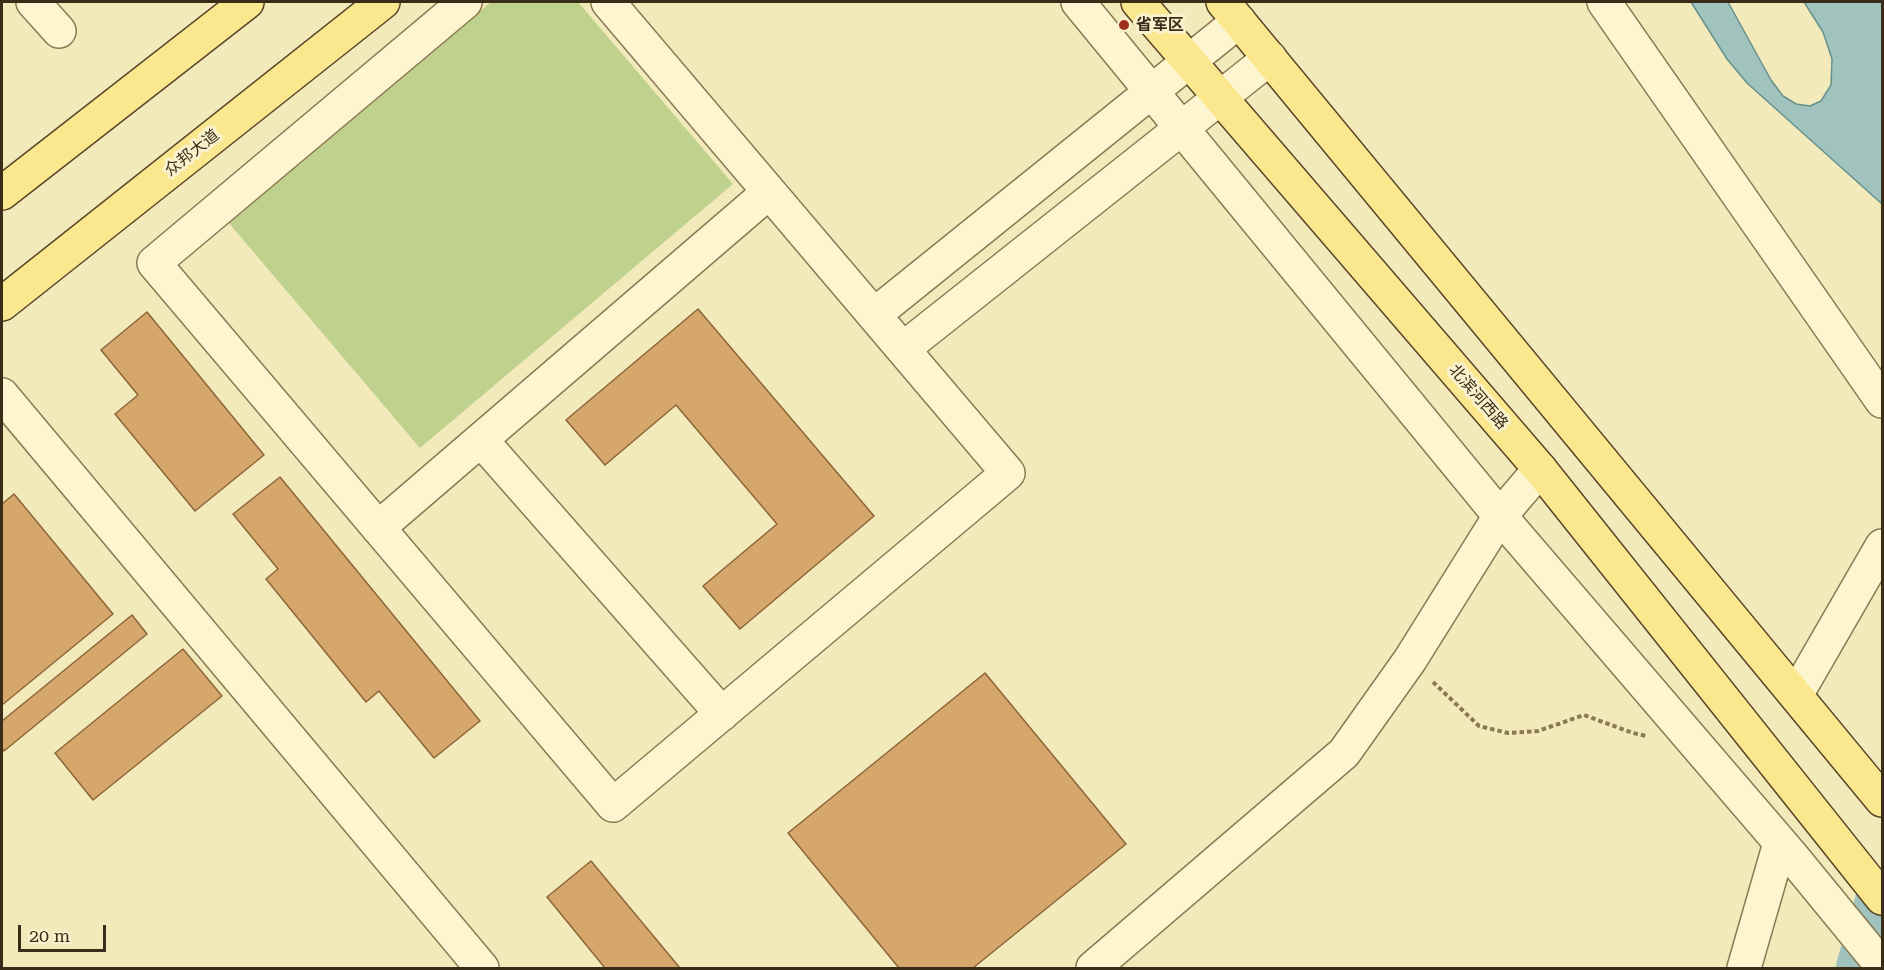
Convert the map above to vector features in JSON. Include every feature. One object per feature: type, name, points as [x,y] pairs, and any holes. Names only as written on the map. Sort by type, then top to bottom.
[{"type":"main road","points":[[2,193],[247,2]]},
{"type":"main road","name":"众邦大道","points":[[2,304],[383,2]]},
{"type":"main road","name":"北滨河西路","points":[[1138,2],[1540,469],[1882,898]]},
{"type":"main road","points":[[1231,11],[1882,800]]},
{"type":"street","points":[[33,2],[59,31]]},
{"type":"street","points":[[465,2],[154,263],[613,805],[1008,473],[608,2]]},
{"type":"street","points":[[1078,2],[1500,516],[1786,849],[1882,966]]},
{"type":"street","points":[[1604,2],[1882,401]]},
{"type":"street","points":[[874,315],[1189,61],[1231,11]]},
{"type":"street","points":[[903,349],[1270,58]]},
{"type":"street","points":[[378,528],[769,192]]},
{"type":"street","points":[[2,395],[482,969]]},
{"type":"street","points":[[481,440],[722,714]]},
{"type":"street","points":[[1093,969],[1344,753],[1410,660],[1500,516],[1540,469]]},
{"type":"street","points":[[1796,695],[1882,546]]},
{"type":"street","points":[[1744,969],[1786,849]]},
{"type":"path","points":[[1410,660],[1479,726],[1508,733],[1538,731],[1584,715],[1633,734],[1697,745]]},
{"type":"green space","points":[[491,2],[578,2],[733,184],[420,448],[228,222]]},
{"type":"water","points":[[1691,2],[1728,2],[1771,80],[1783,96],[1796,104],[1810,106],[1821,101],[1831,85],[1832,59],[1823,32],[1804,2],[1882,2],[1882,204],[1747,83],[1727,59]]},
{"type":"building","points":[[698,309],[874,516],[740,629],[703,586],[777,524],[676,405],[605,465],[566,420]]},
{"type":"building","points":[[147,312],[264,455],[195,511],[115,414],[138,395],[101,350]]},
{"type":"building","points":[[280,477],[480,721],[434,758],[379,691],[366,702],[266,579],[278,569],[233,514]]},
{"type":"building","points":[[14,494],[113,614],[2,705],[2,504]]},
{"type":"building","points":[[132,615],[147,634],[4,751],[2,721]]},
{"type":"building","points":[[183,649],[222,696],[93,800],[55,753]]},
{"type":"building","points":[[985,673],[1126,844],[973,968],[899,968],[788,833]]},
{"type":"building","points":[[591,861],[680,968],[605,968],[547,897]]},
{"type":"waterway","points":[[1862,968],[1882,898]]},
{"type":"place","name":"省军区","points":[[1124,25]]}]
